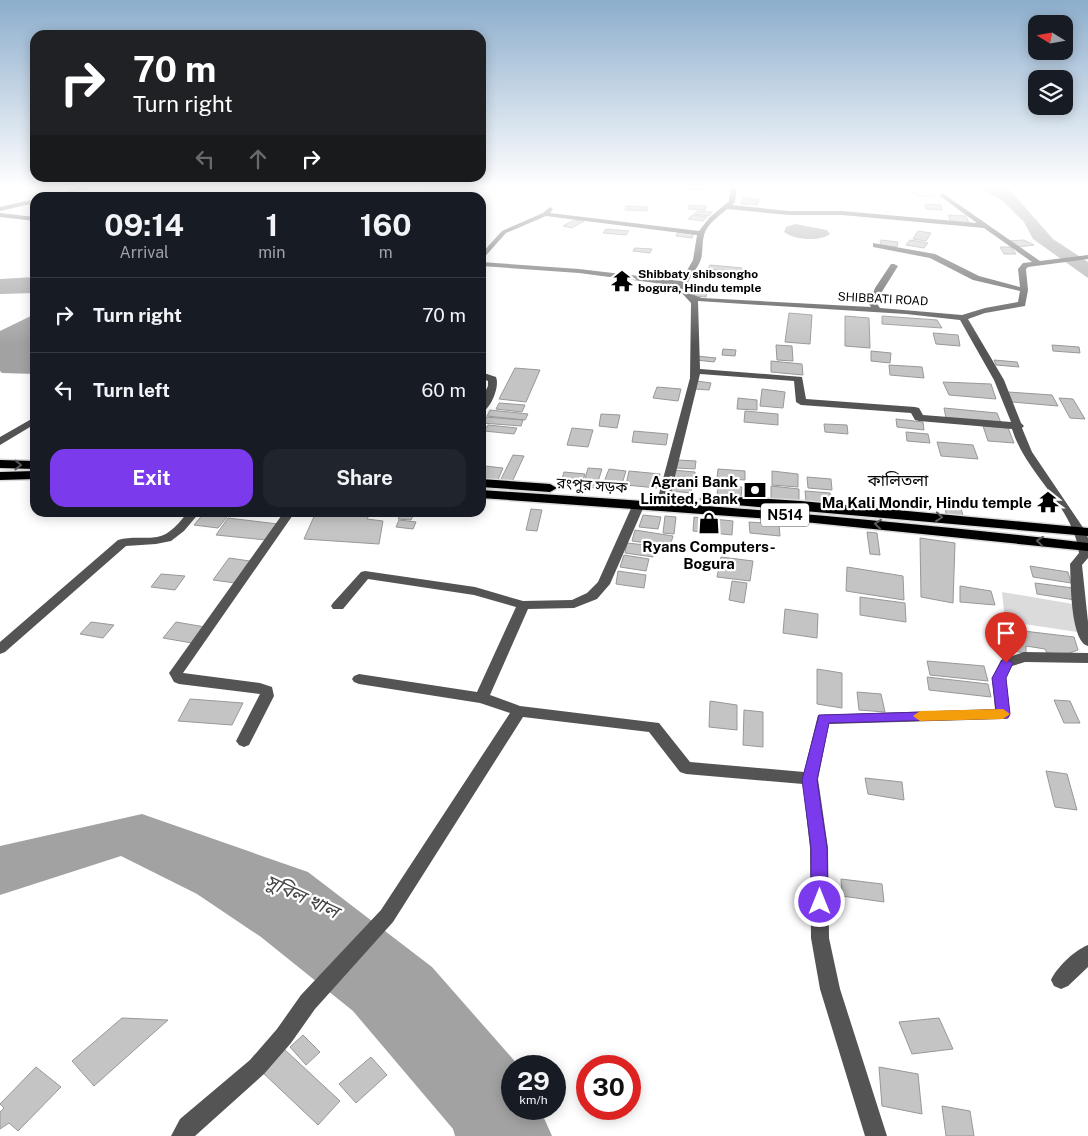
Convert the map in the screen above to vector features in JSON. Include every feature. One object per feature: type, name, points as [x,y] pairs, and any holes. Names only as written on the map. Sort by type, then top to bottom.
[{"type":"highway","points":[[0,464],[30,465]]},
{"type":"highway","points":[[0,476],[30,475]]},
{"type":"highway","name":"রংপুর সড়ক","points":[[486,483],[663,500],[1087,546]]},
{"type":"highway","name":"রংপুর সড়ক","points":[[486,494],[639,504],[663,500]]},
{"type":"highway","name":"N514","points":[[663,500],[801,505],[1084,531]]},
{"type":"street","points":[[486,258],[499,239]]},
{"type":"street","points":[[663,500],[686,412],[694,371],[695,303],[684,291],[683,284],[697,260],[700,239]]},
{"type":"street","points":[[1005,239],[1037,262]]},
{"type":"street","points":[[876,245],[932,256],[976,278],[1024,290]]},
{"type":"street","points":[[1088,257],[1057,259],[1026,265],[1022,269],[1024,290],[1022,304],[1008,308],[978,310],[963,318],[986,356],[1009,401],[1026,451],[1084,531],[1087,546],[1085,554],[1076,564],[1080,618],[1088,641]]},
{"type":"street","points":[[486,264],[579,271],[683,284]]},
{"type":"street","points":[[878,311],[873,304],[875,291],[887,281],[894,266]]},
{"type":"street","name":"SHIBBATI ROAD","points":[[690,297],[766,305],[963,318]]},
{"type":"street","points":[[694,371],[799,379],[801,402],[915,410],[919,418],[1019,426]]},
{"type":"street","points":[[486,376],[493,379],[493,386],[486,400]]},
{"type":"street","points":[[0,442],[30,423]]},
{"type":"street","points":[[338,606],[365,575],[475,591],[523,604],[574,604],[592,596],[604,584],[639,504]]},
{"type":"street","points":[[0,648],[122,543],[131,539],[160,540],[175,534],[190,517]]},
{"type":"street","points":[[244,741],[267,696],[267,691],[260,688],[179,678],[176,673],[286,517]]},
{"type":"street","points":[[482,698],[523,604]]},
{"type":"street","points":[[876,1136],[830,989],[820,938],[819,848],[810,780],[824,719],[1004,714],[999,678],[1006,663],[1024,657],[1088,658]]},
{"type":"street","points":[[359,678],[482,698],[518,711],[654,727],[686,768],[810,780]]},
{"type":"street","points":[[182,1136],[188,1126],[257,1067],[284,1036],[308,1002],[387,916],[518,711]]},
{"type":"street","points":[[1061,980],[1088,954]]},
{"type":"shaded area","points":[[1002,592],[1073,604],[1077,632],[1005,621]]},
{"type":"water","points":[[1033,239],[1053,239],[1088,262],[1088,278]]},
{"type":"water","points":[[30,277],[30,293],[0,294],[0,279]]},
{"type":"water","points":[[30,316],[30,374],[2,373],[0,371],[0,331]]},
{"type":"water","name":"সুবিল খাল","points":[[142,814],[308,872],[432,967],[509,1055],[501,1055],[501,1120],[545,1120],[552,1136],[455,1136],[453,1129],[353,1011],[261,937],[197,894],[121,856],[0,895],[0,846]]},
{"type":"building","points":[[881,240],[898,242],[897,247],[880,245]]},
{"type":"building","points":[[910,240],[928,243],[924,248],[906,245]]},
{"type":"building","points":[[1024,240],[1034,245],[1018,247],[1008,241]]},
{"type":"building","points":[[1000,247],[1011,247],[1016,254],[1004,254]]},
{"type":"building","points":[[635,248],[652,249],[650,253],[633,251]]},
{"type":"building","points":[[710,265],[742,268],[740,272],[708,269]]},
{"type":"building","points":[[696,287],[708,288],[706,297],[694,296]]},
{"type":"building","points":[[789,313],[812,315],[810,344],[785,342]]},
{"type":"building","points":[[845,316],[869,318],[870,348],[845,346]]},
{"type":"building","points":[[882,316],[937,320],[942,328],[882,324]]},
{"type":"building","points":[[933,333],[958,335],[960,346],[936,344]]},
{"type":"building","points":[[776,345],[792,346],[793,361],[777,360]]},
{"type":"building","points":[[1052,345],[1079,347],[1080,353],[1053,351]]},
{"type":"building","points":[[723,349],[736,350],[735,356],[722,355]]},
{"type":"building","points":[[871,351],[891,353],[890,363],[871,361]]},
{"type":"building","points":[[697,356],[716,358],[714,362],[696,360]]},
{"type":"building","points":[[994,360],[1017,362],[1019,367],[996,365]]},
{"type":"building","points":[[771,361],[802,364],[803,375],[771,372]]},
{"type":"building","points":[[889,365],[922,367],[924,378],[890,375]]},
{"type":"building","points":[[515,368],[540,370],[526,402],[499,399]]},
{"type":"building","points":[[697,381],[711,383],[709,390],[695,389]]},
{"type":"building","points":[[943,382],[991,384],[996,399],[949,395]]},
{"type":"building","points":[[657,387],[681,389],[678,401],[653,398]]},
{"type":"building","points":[[762,389],[785,392],[783,408],[760,406]]},
{"type":"building","points":[[1008,392],[1052,395],[1058,406],[1012,402]]},
{"type":"building","points":[[738,398],[757,400],[757,410],[737,409]]},
{"type":"building","points":[[1059,398],[1073,399],[1085,419],[1070,418]]},
{"type":"building","points":[[499,403],[525,405],[522,412],[496,409]]},
{"type":"building","points":[[944,408],[997,413],[1001,423],[946,418]]},
{"type":"building","points":[[490,410],[528,414],[525,420],[487,416]]},
{"type":"building","points":[[745,411],[778,414],[778,425],[744,422]]},
{"type":"building","points":[[601,414],[620,415],[617,428],[599,426]]},
{"type":"building","points":[[486,417],[523,420],[521,426],[486,423]]},
{"type":"building","points":[[896,419],[923,422],[924,430],[897,427]]},
{"type":"building","points":[[824,424],[847,425],[848,434],[825,432]]},
{"type":"building","points":[[488,425],[517,428],[514,434],[486,431]]},
{"type":"building","points":[[983,426],[1008,428],[1014,443],[988,441]]},
{"type":"building","points":[[572,428],[593,430],[588,447],[567,445]]},
{"type":"building","points":[[634,431],[668,434],[666,445],[632,442]]},
{"type":"building","points":[[906,432],[928,434],[930,443],[907,441]]},
{"type":"building","points":[[937,442],[973,445],[978,459],[941,456]]},
{"type":"building","points":[[513,455],[524,456],[512,482],[500,481]]},
{"type":"building","points":[[678,460],[696,461],[695,469],[676,468]]},
{"type":"building","points":[[486,466],[503,468],[497,482],[486,481]]},
{"type":"building","points":[[588,468],[602,469],[596,488],[583,486]]},
{"type":"building","points":[[609,469],[626,471],[620,490],[602,487]]},
{"type":"building","points":[[718,469],[745,471],[745,480],[717,478]]},
{"type":"building","points":[[672,470],[695,472],[695,482],[671,481]]},
{"type":"building","points":[[629,471],[660,474],[657,488],[626,485]]},
{"type":"building","points":[[772,471],[798,474],[798,487],[772,485]]},
{"type":"building","points":[[564,472],[585,474],[581,487],[560,485]]},
{"type":"building","points":[[807,477],[831,479],[832,490],[808,488]]},
{"type":"building","points":[[671,481],[692,482],[691,493],[670,491]]},
{"type":"building","points":[[718,485],[742,487],[741,497],[717,495]]},
{"type":"building","points":[[771,486],[799,489],[799,501],[771,499]]},
{"type":"building","points":[[805,491],[830,493],[832,503],[806,501]]},
{"type":"building","points":[[944,502],[960,504],[963,516],[946,514]]},
{"type":"building","points":[[531,509],[542,510],[537,531],[526,530]]},
{"type":"building","points":[[643,515],[661,517],[658,529],[639,527]]},
{"type":"building","points":[[665,516],[676,517],[674,534],[663,533]]},
{"type":"building","points":[[201,517],[227,517],[218,528],[194,525]]},
{"type":"building","points":[[314,517],[368,517],[367,519],[383,521],[379,544],[304,539]]},
{"type":"building","points":[[399,517],[412,517],[411,520],[398,519]]},
{"type":"building","points":[[694,517],[733,521],[732,535],[693,531]]},
{"type":"building","points":[[228,518],[278,524],[266,540],[216,535]]},
{"type":"building","points":[[399,520],[416,522],[413,529],[396,527]]},
{"type":"building","points":[[749,522],[779,524],[780,536],[750,533]]},
{"type":"building","points":[[635,530],[673,536],[670,546],[632,541]]},
{"type":"building","points":[[867,532],[877,533],[880,555],[870,554]]},
{"type":"building","points":[[920,538],[955,543],[953,603],[921,597]]},
{"type":"building","points":[[627,543],[655,546],[653,557],[625,553]]},
{"type":"building","points":[[624,555],[649,559],[646,571],[620,567]]},
{"type":"building","points":[[721,557],[753,561],[750,581],[717,577]]},
{"type":"building","points":[[229,558],[250,561],[235,583],[213,580]]},
{"type":"building","points":[[1030,566],[1068,572],[1071,583],[1033,577]]},
{"type":"building","points":[[847,567],[903,576],[904,600],[846,591]]},
{"type":"building","points":[[618,571],[646,575],[644,588],[616,584]]},
{"type":"building","points":[[161,574],[185,576],[175,590],[151,587]]},
{"type":"building","points":[[732,581],[747,583],[744,603],[729,600]]},
{"type":"building","points":[[1035,583],[1073,588],[1075,600],[1037,594]]},
{"type":"building","points":[[960,586],[991,591],[995,605],[960,602]]},
{"type":"building","points":[[860,597],[905,603],[906,622],[860,615]]},
{"type":"building","points":[[785,609],[818,614],[817,638],[783,633]]},
{"type":"building","points":[[91,622],[114,625],[103,638],[80,634]]},
{"type":"building","points":[[176,622],[205,627],[192,643],[163,638]]},
{"type":"building","points":[[990,627],[1074,637],[1078,650],[1064,655],[1047,653],[1045,649],[1026,646],[1026,653],[1012,651],[995,640]]},
{"type":"building","points":[[927,661],[984,666],[988,681],[930,675]]},
{"type":"building","points":[[817,669],[842,673],[842,708],[817,704]]},
{"type":"building","points":[[927,677],[988,684],[991,697],[929,690]]},
{"type":"building","points":[[857,692],[881,694],[885,712],[859,710]]},
{"type":"building","points":[[190,699],[243,703],[232,725],[178,721]]},
{"type":"building","points":[[1054,700],[1070,701],[1080,723],[1064,723]]},
{"type":"building","points":[[710,701],[737,705],[737,730],[709,727]]},
{"type":"building","points":[[744,710],[763,712],[763,747],[743,745]]},
{"type":"building","points":[[1046,771],[1067,774],[1077,810],[1055,807]]},
{"type":"building","points":[[865,778],[902,782],[904,800],[868,794]]},
{"type":"building","points":[[841,879],[882,884],[884,902],[842,896]]},
{"type":"building","points":[[122,1018],[168,1020],[94,1086],[72,1061]]},
{"type":"building","points":[[939,1018],[953,1049],[912,1054],[899,1022]]},
{"type":"building","points":[[303,1035],[320,1052],[306,1065],[290,1047]]},
{"type":"building","points":[[284,1049],[340,1101],[318,1125],[261,1071]]},
{"type":"building","points":[[371,1057],[387,1075],[356,1103],[339,1084]]},
{"type":"building","points":[[36,1067],[61,1087],[18,1131],[9,1123],[0,1129],[0,1112],[4,1108],[0,1104]]},
{"type":"building","points":[[879,1067],[918,1074],[922,1114],[882,1106]]},
{"type":"building","points":[[942,1106],[970,1111],[974,1136],[946,1136]]},
{"type":"slow traffic","points":[[920,716],[1003,714]]},
{"type":"place","name":"Shibbaty shibsongho bogura, Hindu temple","points":[[622,281]]},
{"type":"place","name":"Agrani Bank Limited, Bank","points":[[755,490]]},
{"type":"place","name":"Ma Kali Mondir, Hindu temple","points":[[1048,502]]},
{"type":"place","name":"Ryans Computers- Bogura","points":[[709,523]]},
{"type":"district","name":"কালিতলা","points":[[898,480]]},
{"type":"route","points":[[820,902],[819,848],[810,780],[824,719],[1004,714],[999,678],[1006,663]]}]
